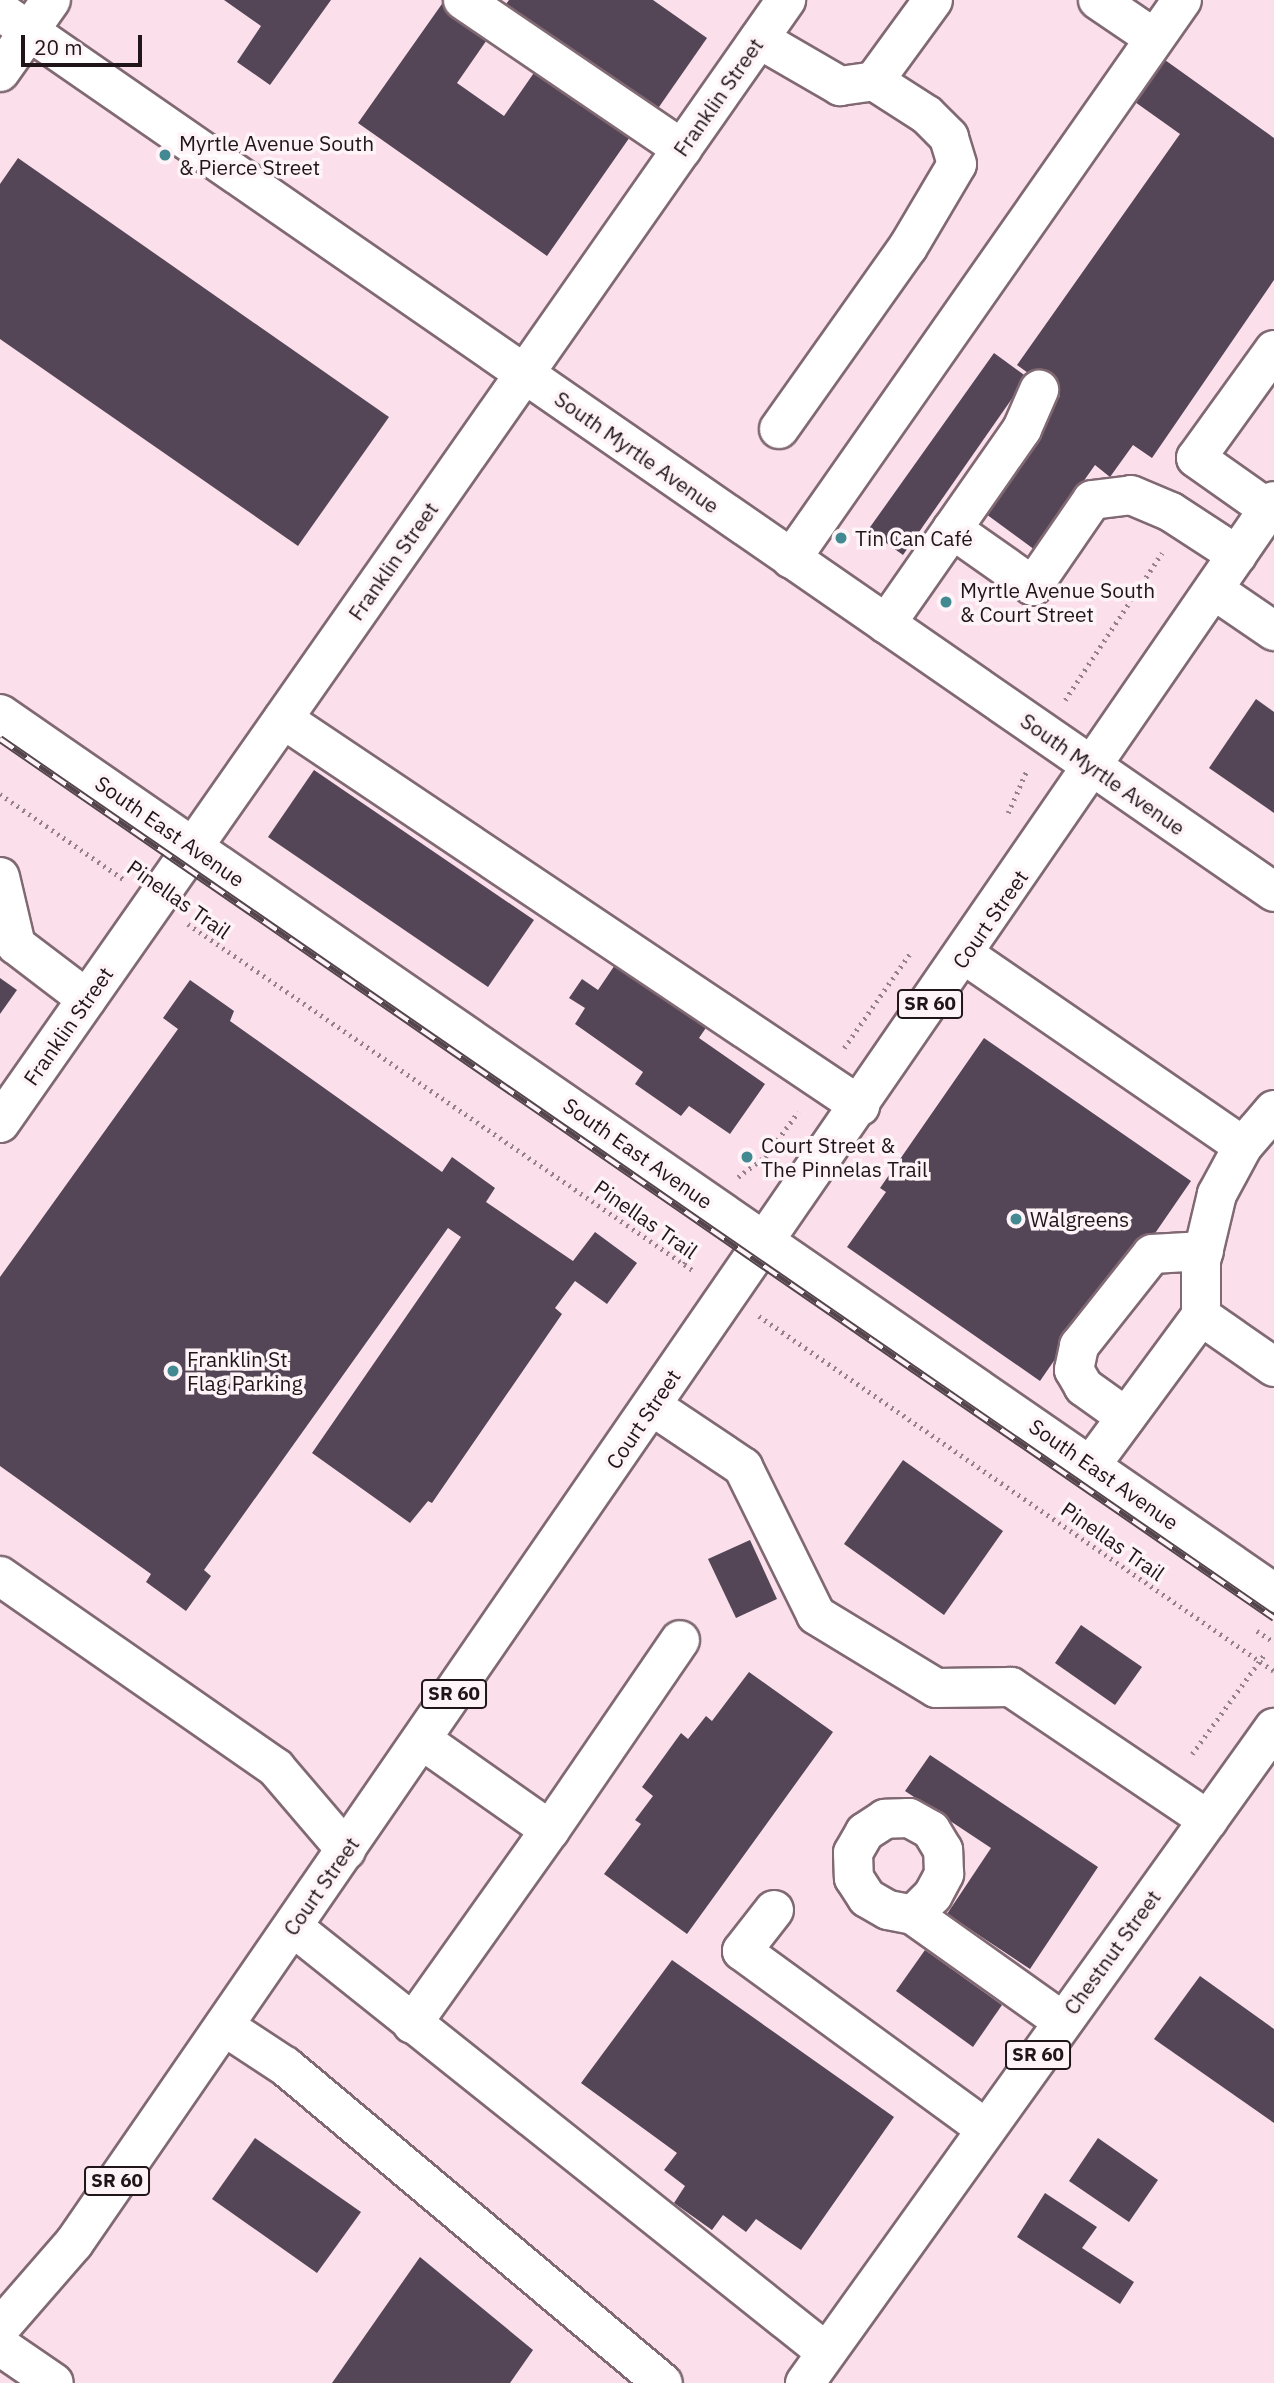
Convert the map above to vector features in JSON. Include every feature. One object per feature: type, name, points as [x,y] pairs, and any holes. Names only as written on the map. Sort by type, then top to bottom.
[{"type":"main road","points":[[0,72],[15,21],[51,0]]},
{"type":"main road","points":[[463,0],[682,149]]},
{"type":"main road","points":[[874,81],[933,0]]},
{"type":"main road","points":[[1098,0],[1154,38]]},
{"type":"main road","points":[[791,558],[1182,0]]},
{"type":"main road","points":[[772,12],[841,86],[874,81],[927,115],[949,137],[957,164],[908,247],[779,429]]},
{"type":"main road","name":"Franklin Street","points":[[0,1123],[682,149],[772,12]]},
{"type":"main road","name":"South Myrtle Avenue","points":[[15,21],[1274,892]]},
{"type":"main road","points":[[1272,508],[1196,458],[1274,350]]},
{"type":"main road","points":[[886,624],[1021,429],[1039,390]]},
{"type":"main road","points":[[952,529],[1033,586],[1092,500],[1131,495],[1184,520],[1237,555]]},
{"type":"main road","name":"Court Street","points":[[0,2328],[74,2243],[1272,508]]},
{"type":"main road","points":[[1214,590],[1274,632]]},
{"type":"main road","name":"South East Avenue","points":[[0,714],[1274,1593]]},
{"type":"main road","points":[[283,719],[860,1106]]},
{"type":"main road","points":[[0,877],[16,945],[87,999]]},
{"type":"main road","points":[[965,955],[1243,1146]]},
{"type":"main road","points":[[1091,1465],[1201,1316],[1204,1251],[1217,1194],[1243,1146],[1274,1110]]},
{"type":"main road","points":[[1126,1417],[1084,1387],[1074,1370],[1079,1346],[1152,1254],[1204,1251]]},
{"type":"main road","points":[[1201,1316],[1274,1367]]},
{"type":"main road","points":[[652,1406],[743,1467],[816,1615],[936,1688],[1011,1687],[1208,1820]]},
{"type":"main road","points":[[0,1576],[276,1768],[346,1850]]},
{"type":"main road","points":[[412,2024],[550,1830],[680,1640]]},
{"type":"main road","name":"Chestnut Street","points":[[805,2383],[985,2128],[1274,1728]]},
{"type":"main road","points":[[422,1740],[550,1830]]},
{"type":"main road","points":[[774,1910],[742,1951],[985,2128]]},
{"type":"main road","points":[[913,1914],[1062,2021]]},
{"type":"main road","points":[[293,1927],[826,2352]]},
{"type":"main road","points":[[224,2026],[285,2066],[663,2383]]},
{"type":"main road","points":[[0,2346],[54,2383]]},
{"type":"path","points":[[1000,824],[1044,734],[1184,520]]},
{"type":"path","name":"Pinellas Trail","points":[[0,794],[1274,1671]]},
{"type":"path","points":[[684,1264],[739,1177],[765,1157],[915,946]]},
{"type":"path","points":[[1192,1754],[1264,1655]]},
{"type":"building","points":[[224,0],[331,0],[270,85],[237,62],[261,26]]},
{"type":"building","points":[[509,0],[653,0],[707,38],[652,117],[501,11]]},
{"type":"building","points":[[444,1],[491,34],[457,83],[504,116],[538,67],[632,134],[547,256],[358,123]]},
{"type":"building","points":[[1165,60],[1274,138],[1274,280],[1152,458],[1133,445],[1110,477],[1095,465],[1035,550],[986,514],[1039,442],[1030,436],[1060,396],[1017,365],[1180,134],[1135,102]]},
{"type":"building","points":[[18,158],[389,417],[298,546],[0,339],[0,184]]},
{"type":"building","points":[[994,353],[1027,377],[903,555],[868,530]]},
{"type":"building","points":[[1256,699],[1274,712],[1274,813],[1209,768]]},
{"type":"building","points":[[314,770],[534,920],[488,987],[268,837]]},
{"type":"building","points":[[621,956],[712,1019],[699,1038],[765,1084],[730,1134],[689,1106],[681,1116],[635,1084],[643,1072],[575,1024],[585,1008],[569,998],[582,979],[598,990]]},
{"type":"building","points":[[0,978],[17,990],[0,1014]]},
{"type":"building","name":"Franklin St Flag Parking","points":[[190,980],[234,1011],[230,1021],[442,1172],[452,1157],[495,1188],[486,1202],[573,1261],[595,1232],[637,1263],[607,1304],[575,1281],[555,1308],[562,1314],[432,1503],[428,1501],[410,1523],[312,1453],[461,1237],[448,1228],[204,1570],[211,1576],[186,1611],[146,1582],[151,1574],[0,1466],[0,1277],[178,1029],[163,1018]]},
{"type":"building","name":"Walgreens","points":[[984,1038],[1191,1181],[1116,1290],[1107,1284],[1040,1381],[847,1247],[886,1192],[880,1188]]},
{"type":"building","points":[[903,1460],[1003,1531],[944,1615],[844,1544]]},
{"type":"building","points":[[750,1540],[777,1599],[736,1618],[708,1559]]},
{"type":"building","points":[[1081,1625],[1142,1667],[1115,1705],[1055,1663]]},
{"type":"building","points":[[749,1672],[833,1732],[687,1934],[604,1874],[641,1824],[635,1820],[653,1796],[642,1787],[681,1733],[688,1739],[706,1716],[712,1721]]},
{"type":"building","points":[[930,1755],[1098,1867],[1030,1969],[947,1914],[991,1848],[905,1791]]},
{"type":"building","points":[[925,1950],[1002,2005],[973,2047],[896,1991]]},
{"type":"building","points":[[672,1960],[894,2117],[801,2250],[756,2219],[746,2232],[723,2215],[712,2230],[674,2203],[685,2186],[664,2170],[677,2153],[581,2083]]},
{"type":"building","points":[[1200,1976],[1274,2029],[1274,2123],[1154,2039]]},
{"type":"building","points":[[255,2138],[361,2212],[317,2273],[212,2199]]},
{"type":"building","points":[[1098,2138],[1158,2180],[1129,2222],[1069,2181]]},
{"type":"building","points":[[1045,2193],[1097,2227],[1082,2248],[1134,2282],[1120,2304],[1017,2237]]},
{"type":"building","points":[[420,2257],[533,2350],[510,2383],[332,2383]]},
{"type":"railway","points":[[0,739],[1274,1618]]},
{"type":"place","name":"Myrtle Avenue South & Pierce Street","points":[[165,155]]},
{"type":"place","name":"Tin Can Café","points":[[841,538]]},
{"type":"place","name":"Myrtle Avenue South & Court Street","points":[[946,602]]},
{"type":"place","name":"Court Street & The Pinnelas Trail","points":[[747,1157]]},
{"type":"place","name":"Walgreens","points":[[1016,1219]]},
{"type":"place","name":"Franklin St Flag Parking","points":[[173,1371]]}]
